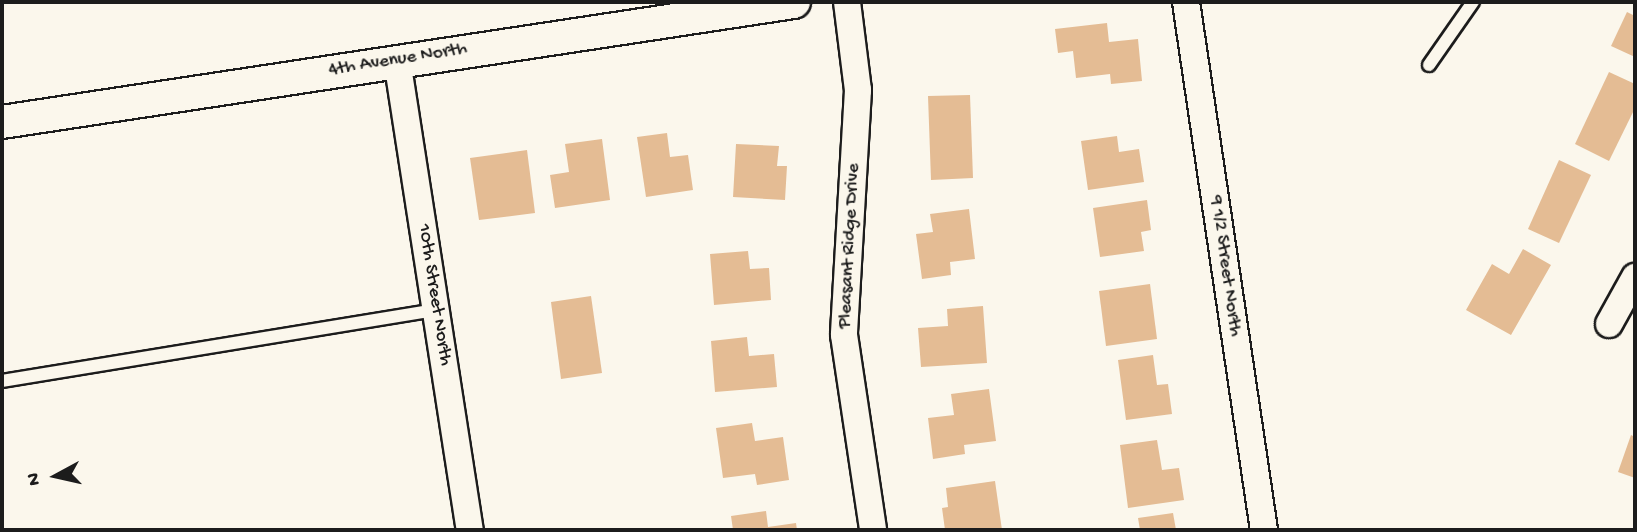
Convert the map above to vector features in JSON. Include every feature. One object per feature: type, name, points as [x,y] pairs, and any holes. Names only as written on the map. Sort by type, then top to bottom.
[{"type":"street","name":"4th Avenue North","points":[[2,122],[397,60],[671,10],[794,2]]},
{"type":"street","name":"Pleasant Ridge Drive","points":[[847,2],[858,90],[844,335],[873,530]]},
{"type":"street","name":"9 1/2 Street North","points":[[1186,2],[1264,530]]},
{"type":"street","name":"10th Street North","points":[[397,60],[467,530]]},
{"type":"street","points":[[1609,324],[1635,277]]},
{"type":"lane","points":[[1429,65],[1472,2]]},
{"type":"lane","points":[[2,382],[436,310]]},
{"type":"building","points":[[1627,12],[1635,16],[1635,57],[1611,46]]},
{"type":"building","points":[[1107,23],[1109,42],[1138,39],[1142,81],[1111,84],[1110,74],[1076,78],[1073,51],[1058,53],[1055,29]]},
{"type":"building","points":[[1609,72],[1635,84],[1635,108],[1609,161],[1575,144]]},
{"type":"building","points":[[970,95],[973,178],[931,180],[928,96]]},
{"type":"building","points":[[667,133],[670,157],[688,155],[693,190],[646,197],[637,137]]},
{"type":"building","points":[[1117,136],[1119,152],[1139,149],[1144,182],[1088,190],[1081,141]]},
{"type":"building","points":[[602,139],[610,200],[555,208],[550,175],[569,172],[565,144]]},
{"type":"building","points":[[736,144],[779,146],[777,166],[787,166],[785,200],[733,197]]},
{"type":"building","points":[[527,150],[535,213],[479,220],[470,158]]},
{"type":"building","points":[[1559,160],[1591,175],[1559,243],[1528,229]]},
{"type":"building","points":[[1147,200],[1151,230],[1141,232],[1144,251],[1100,257],[1093,208]]},
{"type":"building","points":[[969,209],[975,259],[950,262],[951,275],[922,279],[916,234],[933,232],[930,214]]},
{"type":"building","points":[[1523,249],[1551,265],[1511,335],[1466,310],[1492,264],[1509,274]]},
{"type":"building","points":[[748,251],[750,269],[769,268],[771,300],[714,305],[710,254]]},
{"type":"building","points":[[1150,284],[1157,339],[1106,346],[1099,291]]},
{"type":"building","points":[[591,296],[602,373],[561,379],[551,302]]},
{"type":"building","points":[[983,306],[987,363],[921,367],[918,328],[948,326],[947,309]]},
{"type":"building","points":[[747,337],[749,356],[774,354],[777,387],[715,392],[711,341]]},
{"type":"building","points":[[1153,355],[1157,385],[1168,384],[1172,414],[1126,420],[1118,360]]},
{"type":"building","points":[[989,389],[996,441],[964,445],[965,454],[933,459],[928,418],[954,415],[951,394]]},
{"type":"building","points":[[752,423],[755,441],[783,437],[789,480],[757,485],[755,474],[723,478],[716,428]]},
{"type":"building","points":[[1631,435],[1635,437],[1635,478],[1618,472]]},
{"type":"building","points":[[1157,440],[1162,470],[1179,468],[1184,500],[1128,508],[1120,445]]},
{"type":"building","points":[[995,481],[1002,530],[945,530],[942,508],[948,507],[946,488]]},
{"type":"building","points":[[766,511],[768,527],[796,523],[797,530],[733,530],[731,516]]},
{"type":"building","points":[[1173,513],[1176,530],[1140,530],[1138,518]]}]
